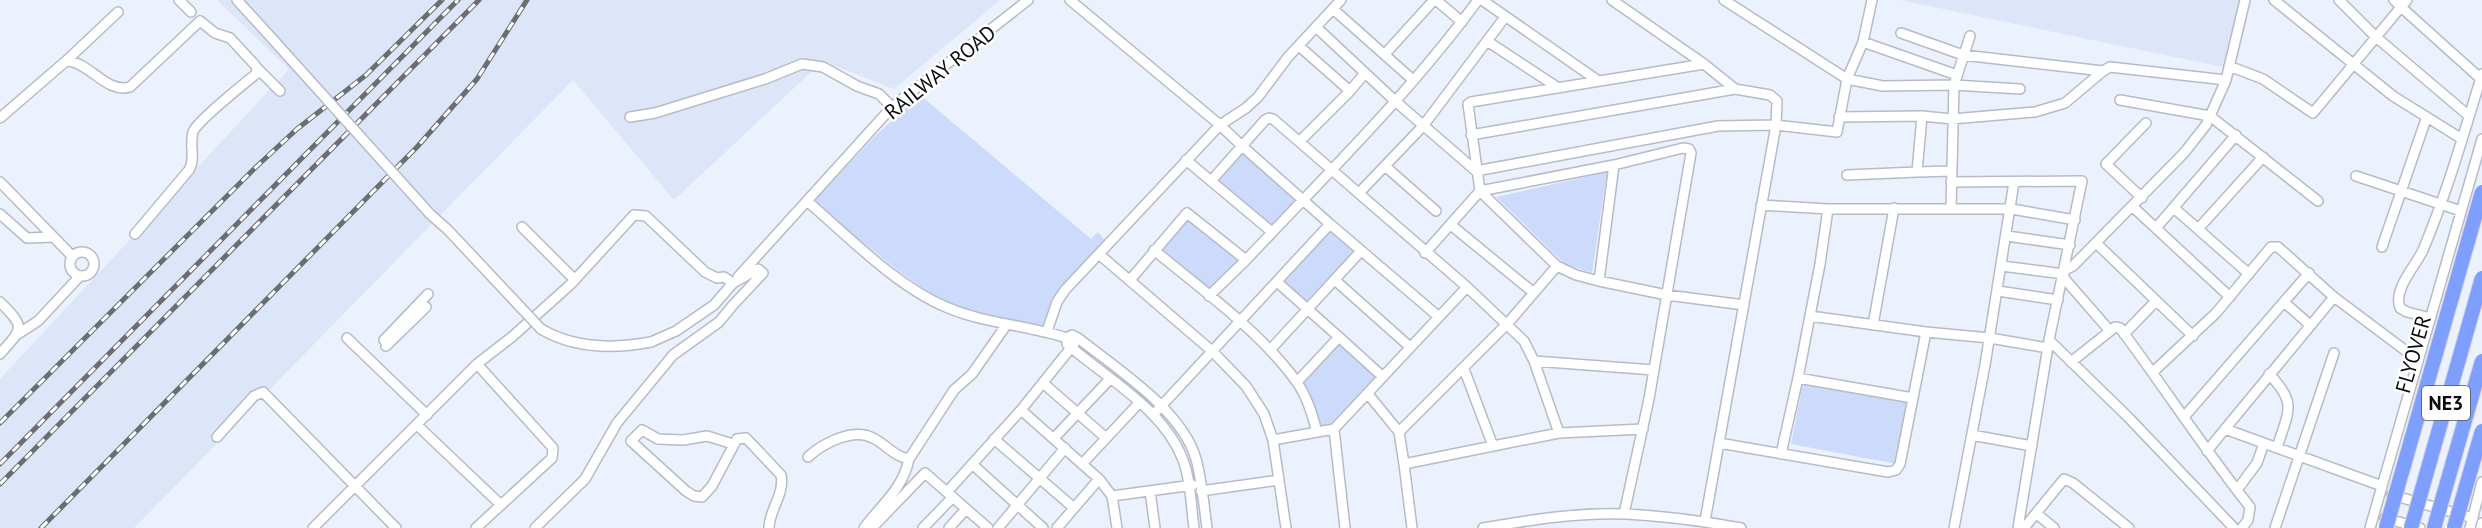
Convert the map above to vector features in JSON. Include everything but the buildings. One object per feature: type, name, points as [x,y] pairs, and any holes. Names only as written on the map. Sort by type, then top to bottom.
[{"type":"highway","name":"FLYOVER","points":[[2386,528],[2482,192]]},
{"type":"highway","name":"NE3","points":[[2410,528],[2482,278]]},
{"type":"highway","name":"NE3","points":[[2434,528],[2482,361]]},
{"type":"highway","points":[[2454,528],[2482,431]]},
{"type":"street","points":[[179,0],[191,12]]},
{"type":"street","points":[[237,0],[430,214],[448,230],[524,312],[547,332],[569,341],[604,347],[626,347],[651,342],[676,331],[714,305],[730,287],[758,269],[763,273],[719,322],[673,355],[617,423],[585,479],[535,528]]},
{"type":"street","name":"RAILWAY ROAD","points":[[730,287],[892,107],[1028,0]]},
{"type":"street","points":[[1070,0],[1220,125],[1330,224],[1439,316]]},
{"type":"street","points":[[1047,331],[1065,290],[1220,125],[1258,97],[1299,46],[1341,0]]},
{"type":"street","points":[[1385,54],[1435,0],[1462,22]]},
{"type":"street","points":[[1209,296],[1333,170],[1480,0],[1597,80]]},
{"type":"street","points":[[1612,0],[1704,64],[1735,89]]},
{"type":"street","points":[[1724,0],[1847,79],[1883,87],[1954,85],[2020,89]]},
{"type":"street","points":[[1476,171],[1718,126],[1776,125],[1837,132],[1847,79],[1863,42],[1872,0]]},
{"type":"street","points":[[2064,274],[2142,198],[2184,153],[2210,116],[2226,80],[2245,0]]},
{"type":"street","points":[[2274,0],[2393,96],[2462,139]]},
{"type":"street","points":[[2339,0],[2376,37],[2469,116]]},
{"type":"street","points":[[2229,66],[2263,79],[2313,113],[2376,37],[2401,2],[2481,77],[2442,204],[2420,257],[2398,293],[2400,308],[2431,318]]},
{"type":"street","points":[[1333,9],[1413,80]]},
{"type":"street","points":[[0,118],[118,12]]},
{"type":"street","points":[[1359,193],[1423,126],[1505,17]]},
{"type":"street","points":[[66,61],[75,63],[113,86],[130,87],[200,21],[215,33],[230,38],[280,91]]},
{"type":"street","points":[[1316,27],[1394,100],[1476,171]]},
{"type":"street","points":[[1901,33],[1964,55],[2103,71]]},
{"type":"street","points":[[1951,209],[1954,85],[1971,36]]},
{"type":"street","points":[[1486,41],[1557,87]]},
{"type":"street","points":[[1863,42],[1957,75]]},
{"type":"street","points":[[1299,46],[1350,91]]},
{"type":"street","points":[[630,117],[655,113],[765,79],[802,64],[823,67],[857,86],[879,94],[892,107]]},
{"type":"street","points":[[1704,64],[1471,102],[1468,108],[1476,171],[1480,192],[1557,266],[1576,275],[1599,281],[1667,295],[1744,305]]},
{"type":"street","points":[[1839,117],[1922,116],[1952,119],[2035,112],[2053,108],[2077,94],[2110,67],[2226,80]]},
{"type":"street","points":[[135,234],[189,170],[192,164],[192,140],[196,127],[256,74],[257,68]]},
{"type":"street","points":[[1300,141],[1365,73]]},
{"type":"street","points":[[1471,135],[1735,89],[1770,95],[1777,101],[1776,125],[1705,521]]},
{"type":"street","points":[[2120,100],[2210,116],[2318,201]]},
{"type":"street","points":[[1917,172],[1922,116]]},
{"type":"street","points":[[1211,181],[1269,118],[1300,141],[1425,253],[1508,323],[1524,341],[1534,361],[1559,433]]},
{"type":"street","points":[[2382,247],[2426,118]]},
{"type":"street","points":[[2142,198],[2106,164],[2146,123]]},
{"type":"street","points":[[2156,228],[2236,135]]},
{"type":"street","points":[[2370,528],[2482,139]]},
{"type":"street","points":[[1425,253],[1480,192],[1614,165],[1683,148],[1689,149],[1691,153],[1654,370],[1624,514]]},
{"type":"street","points":[[2198,229],[2263,156]]},
{"type":"street","points":[[1186,160],[1272,232]]},
{"type":"street","points":[[1599,281],[1614,165]]},
{"type":"street","points":[[1385,166],[1437,211]]},
{"type":"street","points":[[1847,175],[1952,171]]},
{"type":"street","points":[[2356,176],[2462,211]]},
{"type":"street","points":[[1952,182],[2082,181],[2048,344],[2018,528]]},
{"type":"street","points":[[0,182],[72,256]]},
{"type":"street","points":[[1954,528],[1990,338],[2012,209],[2014,182]]},
{"type":"street","points":[[807,201],[896,276],[924,295],[946,307],[1007,324],[1047,331],[1073,340],[1162,406],[1187,438],[1196,459],[1207,528]]},
{"type":"street","points":[[1761,205],[1828,209],[2012,209],[2075,220]]},
{"type":"street","points":[[2133,207],[2230,297]]},
{"type":"street","points":[[1873,325],[1894,208]]},
{"type":"street","points":[[2174,208],[2249,274]]},
{"type":"street","points":[[1781,454],[1810,316],[1828,209]]},
{"type":"street","points":[[0,213],[27,238],[53,237]]},
{"type":"street","points":[[1130,280],[1187,213],[1246,260]]},
{"type":"street","points":[[313,528],[477,364],[543,310],[575,280],[630,219],[639,214],[646,216],[705,272],[717,278],[724,277],[730,287]]},
{"type":"street","points":[[1153,415],[1330,224]]},
{"type":"street","points":[[1451,225],[1534,293]]},
{"type":"street","points":[[522,227],[575,280]]},
{"type":"street","points":[[2007,236],[2070,246]]},
{"type":"street","points":[[2096,243],[2193,336]]},
{"type":"street","points":[[2153,372],[2193,336],[2230,297],[2271,247],[2275,246],[2334,297],[2418,360]]},
{"type":"street","points":[[1154,250],[1270,350],[1297,382],[1309,405],[1317,432]]},
{"type":"street","points":[[0,354],[18,334],[38,321],[80,276],[91,273],[99,261],[84,251],[72,256]]},
{"type":"street","points":[[1270,350],[1336,281],[1361,251]]},
{"type":"street","points":[[1100,255],[1212,351],[1246,386],[1264,414],[1273,440],[1286,528]]},
{"type":"street","points":[[72,256],[70,265],[74,273],[80,276]]},
{"type":"street","points":[[1399,432],[1508,323],[1557,266]]},
{"type":"street","points":[[2002,266],[2064,274],[2110,332]]},
{"type":"street","points":[[2184,417],[2308,273]]},
{"type":"street","points":[[1336,281],[1410,347]]},
{"type":"street","points":[[1277,282],[1383,377]]},
{"type":"street","points":[[1273,440],[1334,429],[1467,287]]},
{"type":"street","points":[[1998,291],[2058,300]]},
{"type":"street","points":[[426,307],[385,343],[428,294]]},
{"type":"street","points":[[2207,451],[2334,297]]},
{"type":"street","points":[[2124,334],[2156,301]]},
{"type":"street","points":[[0,302],[18,321],[18,334]]},
{"type":"street","points":[[2284,302],[2310,325]]},
{"type":"street","points":[[1810,316],[1926,332],[2048,344],[2071,362],[2128,417],[2234,528]]},
{"type":"street","points":[[864,528],[884,507],[900,484],[909,459],[947,400],[972,374],[1007,324]]},
{"type":"street","points":[[2071,362],[2118,327],[2250,507],[2248,520],[2242,528]]},
{"type":"street","points":[[1719,443],[1888,472],[1896,470],[1900,464],[1926,332]]},
{"type":"street","points":[[1297,382],[1339,337]]},
{"type":"street","points":[[347,338],[427,415]]},
{"type":"street","points":[[1073,340],[1110,379],[1153,415],[1176,444],[1184,462],[1194,528]]},
{"type":"street","points":[[923,528],[972,464],[1043,383],[1073,340]]},
{"type":"street","points":[[2275,528],[2334,353]]},
{"type":"street","points":[[1534,361],[1654,370]]},
{"type":"street","points":[[476,528],[552,458],[553,448],[477,364]]},
{"type":"street","points":[[1464,369],[1493,446]]},
{"type":"street","points":[[2269,374],[2284,389],[2288,397],[2289,407],[2277,448]]},
{"type":"street","points":[[1798,378],[1913,398]]},
{"type":"street","points":[[1054,438],[1110,379]]},
{"type":"street","points":[[1043,383],[1105,438]]},
{"type":"street","points":[[217,437],[254,396],[263,393],[396,528]]},
{"type":"street","points":[[1368,394],[1399,432],[1412,528]]},
{"type":"street","points":[[1082,464],[1139,403]]},
{"type":"street","points":[[1021,410],[1099,479],[1112,496],[1117,528]]},
{"type":"street","points":[[417,424],[501,505]]},
{"type":"street","points":[[1334,429],[1345,528]]},
{"type":"street","points":[[1404,464],[1559,433],[1643,429]]},
{"type":"street","points":[[2225,429],[2475,523],[2481,528]]},
{"type":"street","points":[[733,444],[707,436],[683,441],[658,440],[642,430],[631,441],[694,496],[702,497],[707,493],[733,444],[737,439],[746,438],[781,475],[781,490],[770,519],[770,528]]},
{"type":"street","points":[[808,456],[818,447],[856,434],[873,437],[897,457],[909,459]]},
{"type":"street","points":[[1972,435],[2032,446]]},
{"type":"street","points":[[994,439],[1074,508]]},
{"type":"street","points":[[2237,490],[2257,463],[2264,443]]},
{"type":"street","points":[[998,528],[1065,448]]},
{"type":"street","points":[[972,464],[1043,528]]},
{"type":"street","points":[[872,528],[925,473],[988,528]]},
{"type":"street","points":[[1057,528],[1099,479]]},
{"type":"street","points":[[2025,528],[2060,481],[2068,479],[2129,528]]},
{"type":"street","points":[[1112,496],[1188,485],[1201,487],[1279,480]]},
{"type":"street","points":[[2475,523],[2482,482]]},
{"type":"street","points":[[1150,491],[1155,528]]},
{"type":"street","points":[[949,528],[966,509]]},
{"type":"street","points":[[1483,528],[1562,516],[1624,514],[1705,521],[1741,528]]},
{"type":"street","points":[[2037,514],[2054,528]]},
{"type":"street","points":[[2374,515],[2420,528]]},
{"type":"shaded area","points":[[217,0],[1000,0],[894,89],[823,61],[674,200],[573,80],[134,528],[0,528],[0,379],[289,69]]},
{"type":"shaded area","points":[[1900,0],[2244,0],[2223,67]]},
{"type":"shaded area","points":[[920,95],[1091,239],[1098,232],[1108,244],[1054,299],[1049,309],[1045,330],[1011,324],[944,303],[901,273],[816,204],[815,200],[874,137]]},
{"type":"shaded area","points":[[1243,151],[1298,200],[1272,228],[1214,181]]},
{"type":"shaded area","points":[[1607,172],[1592,273],[1565,264],[1496,197]]},
{"type":"shaded area","points":[[1189,216],[1242,260],[1208,291],[1160,250]]},
{"type":"shaded area","points":[[1331,229],[1356,252],[1309,306],[1283,283]]},
{"type":"shaded area","points":[[1340,340],[1380,377],[1333,427],[1321,429],[1300,383]]},
{"type":"shaded area","points":[[1803,383],[1909,403],[1897,464],[1791,444]]},
{"type":"railway","points":[[0,423],[256,167],[297,129],[366,75],[442,0]]},
{"type":"railway","points":[[0,464],[458,0]]},
{"type":"railway","points":[[0,484],[479,0]]},
{"type":"railway","points":[[41,528],[417,147],[477,79],[527,0]]}]
